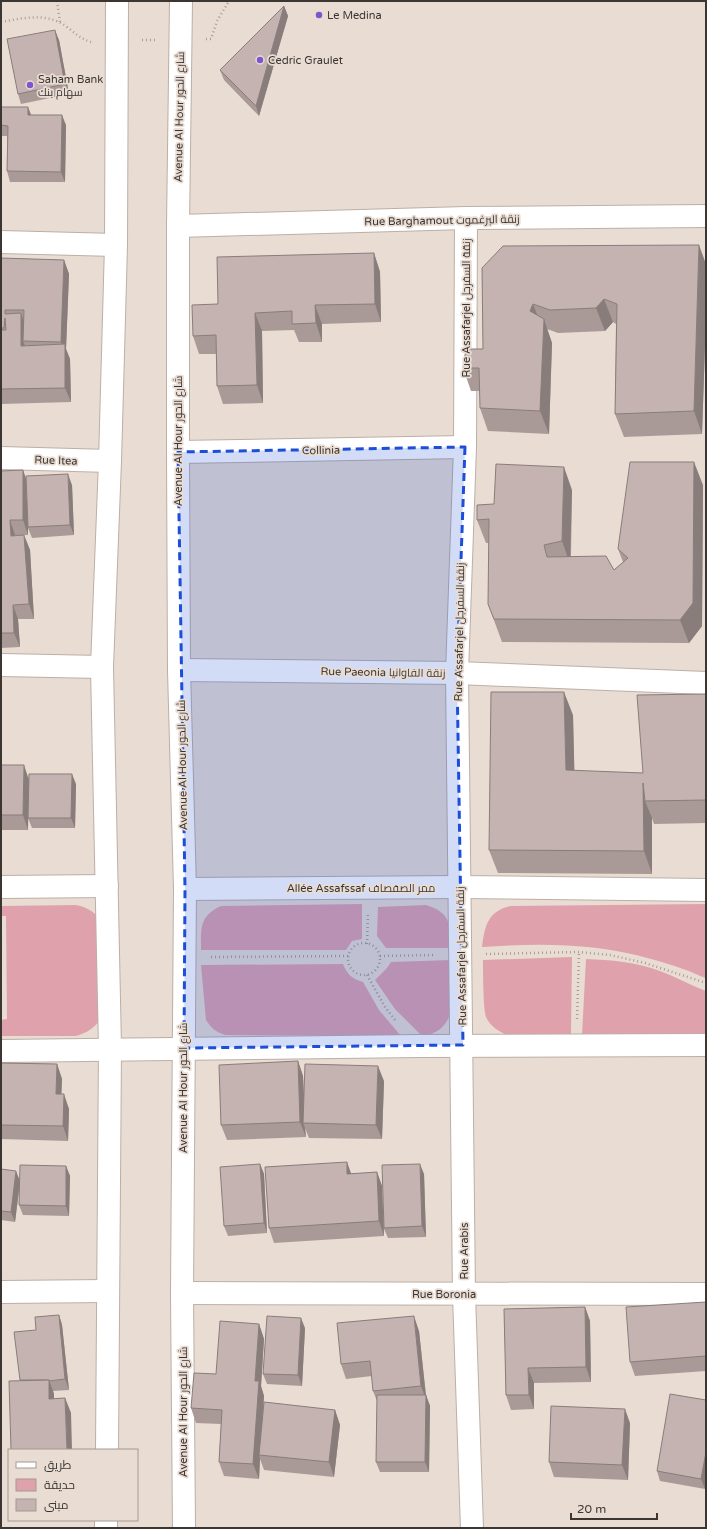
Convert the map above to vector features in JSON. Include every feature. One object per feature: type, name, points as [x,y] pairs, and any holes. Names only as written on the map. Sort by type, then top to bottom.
[{"type":"street","points":[[106,1449],[110,1048],[102,667],[116,245],[117,1]]},
{"type":"street","name":"Avenue Al Hour شارع الحور","points":[[181,1],[178,226],[178,452],[179,670],[185,889],[182,1293],[184,1528]]},
{"type":"street","name":"Rue Barghamout زنقة البرغموت","points":[[178,226],[466,218],[706,216]]},
{"type":"street","name":"Rue Assafarjel زنقة السفرجل","points":[[462,1045],[458,673],[465,447],[466,218]]},
{"type":"street","points":[[1,242],[116,245]]},
{"type":"street","name":"Collinia","points":[[178,452],[465,447]]},
{"type":"street","name":"Rue Itea","points":[[1,458],[110,461]]},
{"type":"street","points":[[1,665],[102,667]]},
{"type":"street","name":"Rue Paeonia زنقة الفاوانيا","points":[[179,670],[458,673],[706,682]]},
{"type":"street","points":[[1,887],[107,886]]},
{"type":"street","name":"Allée Assafssaf ممر الصفصاف","points":[[185,889],[460,887],[706,890]]},
{"type":"street","points":[[1,1051],[110,1048],[462,1045],[706,1045]]},
{"type":"street","name":"Rue Arabis","points":[[462,1045],[464,1295],[472,1528]]},
{"type":"street","points":[[1,1292],[107,1290]]},
{"type":"street","name":"Rue Boronia","points":[[182,1293],[464,1295],[706,1294]]},
{"type":"path","points":[[57,1],[60,22]]},
{"type":"path","points":[[362,944],[373,946],[380,956],[378,968],[368,974],[356,972],[351,968],[349,962],[349,956],[352,950],[362,944]]},
{"type":"path","points":[[576,1045],[579,952]]},
{"type":"path","points":[[380,956],[579,952],[610,955],[645,963],[706,983]]},
{"type":"path","points":[[184,958],[349,956]]},
{"type":"path","points":[[368,974],[386,1007],[401,1027],[419,1046]]},
{"type":"highlighted area","points":[[465,447],[457,673],[463,1045],[184,1048],[185,889],[178,452]]},
{"type":"green space","points":[[362,904],[362,939],[352,941],[346,950],[201,950],[201,936],[205,919],[209,914],[221,906]]},
{"type":"green space","points":[[706,904],[706,978],[663,962],[630,954],[588,947],[525,945],[482,947],[488,921],[496,912],[510,906]]},
{"type":"green space","points":[[76,905],[87,909],[97,916],[101,1019],[90,1030],[76,1036],[1,1036],[1,1020],[7,1019],[6,916],[1,916],[1,906]]},
{"type":"green space","points":[[426,905],[440,911],[448,920],[451,948],[386,948],[377,936],[378,907]]},
{"type":"green space","points":[[572,957],[571,1034],[507,1035],[492,1026],[486,1017],[484,1007],[483,960]]},
{"type":"green space","points":[[586,959],[642,965],[666,973],[706,991],[706,1035],[582,1035]]},
{"type":"green space","points":[[452,960],[453,996],[449,1018],[443,1026],[434,1033],[422,1036],[395,1009],[375,980],[391,962]]},
{"type":"green space","points":[[343,964],[350,976],[363,982],[379,1010],[401,1036],[225,1035],[219,1033],[206,1020],[201,965]]},
{"type":"building","name":"Cedric Graulet","points":[[284,6],[256,106],[220,70]]},
{"type":"building","points":[[55,30],[65,84],[18,94],[7,39]]},
{"type":"building","points":[[1,107],[28,107],[28,115],[62,115],[61,172],[7,171],[8,126],[1,125]]},
{"type":"building","points":[[699,245],[694,411],[615,414],[617,304],[604,299],[596,308],[550,310],[533,304],[530,311],[544,319],[540,411],[480,408],[479,368],[463,368],[466,349],[483,349],[482,268],[503,246]]},
{"type":"building","points":[[374,253],[375,304],[315,305],[316,323],[292,324],[292,311],[255,313],[257,385],[217,386],[216,335],[193,336],[192,305],[218,304],[217,257]]},
{"type":"building","points":[[1,258],[64,260],[61,342],[23,341],[24,310],[5,310],[5,314],[21,313],[21,346],[65,344],[65,388],[1,389],[1,330],[6,330],[5,318],[4,328],[1,328]]},
{"type":"building","points":[[630,462],[694,462],[693,603],[680,620],[494,619],[488,604],[489,519],[477,520],[477,505],[494,504],[496,464],[564,467],[562,541],[544,545],[547,557],[606,556],[614,570],[628,558],[618,549]]},
{"type":"building","points":[[23,470],[23,520],[10,520],[11,536],[24,535],[29,604],[13,605],[14,633],[1,633],[1,471]]},
{"type":"building","points":[[68,474],[70,525],[28,527],[26,476]]},
{"type":"building","points":[[491,692],[564,692],[566,770],[643,773],[637,695],[706,694],[706,800],[645,801],[643,783],[644,851],[489,850]]},
{"type":"building","points":[[1,765],[24,765],[23,815],[1,815]]},
{"type":"building","points":[[29,774],[72,774],[71,818],[28,818]]},
{"type":"building","points":[[298,1061],[300,1122],[221,1125],[219,1065]]},
{"type":"building","points":[[1,1063],[57,1064],[56,1094],[64,1094],[63,1126],[1,1125]]},
{"type":"building","points":[[305,1064],[378,1066],[376,1125],[303,1123]]},
{"type":"building","points":[[347,1162],[347,1174],[377,1172],[379,1221],[269,1228],[265,1167]]},
{"type":"building","points":[[260,1164],[264,1223],[224,1226],[220,1167]]},
{"type":"building","points":[[420,1164],[422,1226],[384,1228],[382,1165]]},
{"type":"building","points":[[20,1165],[66,1166],[66,1206],[19,1205]]},
{"type":"building","points":[[1,1169],[16,1171],[11,1212],[1,1211]]},
{"type":"building","points":[[706,1302],[706,1356],[630,1362],[626,1307]]},
{"type":"building","points":[[585,1307],[586,1367],[528,1368],[529,1395],[506,1395],[504,1309]]},
{"type":"building","points":[[59,1315],[65,1379],[49,1381],[20,1380],[14,1332],[36,1330],[35,1317]]},
{"type":"building","points":[[267,1316],[301,1318],[298,1375],[263,1374]]},
{"type":"building","points":[[414,1316],[421,1386],[373,1391],[370,1361],[341,1364],[337,1323]]},
{"type":"building","points":[[220,1321],[259,1324],[255,1381],[259,1381],[253,1464],[219,1462],[222,1410],[191,1408],[194,1373],[216,1374]]},
{"type":"building","points":[[49,1380],[49,1399],[65,1398],[67,1449],[11,1449],[9,1381]]},
{"type":"building","points":[[670,1394],[706,1400],[706,1452],[701,1479],[657,1471]]},
{"type":"building","points":[[377,1395],[426,1395],[425,1462],[376,1462]]},
{"type":"building","points":[[264,1402],[335,1410],[329,1462],[259,1455]]},
{"type":"building","points":[[551,1406],[625,1409],[622,1465],[549,1462]]},
{"type":"place","name":"Le Medina","points":[[319,15]]},
{"type":"place","name":"Cedric Graulet","points":[[260,60]]},
{"type":"place","name":"Saham Bank سهام بنك","points":[[30,85]]}]
